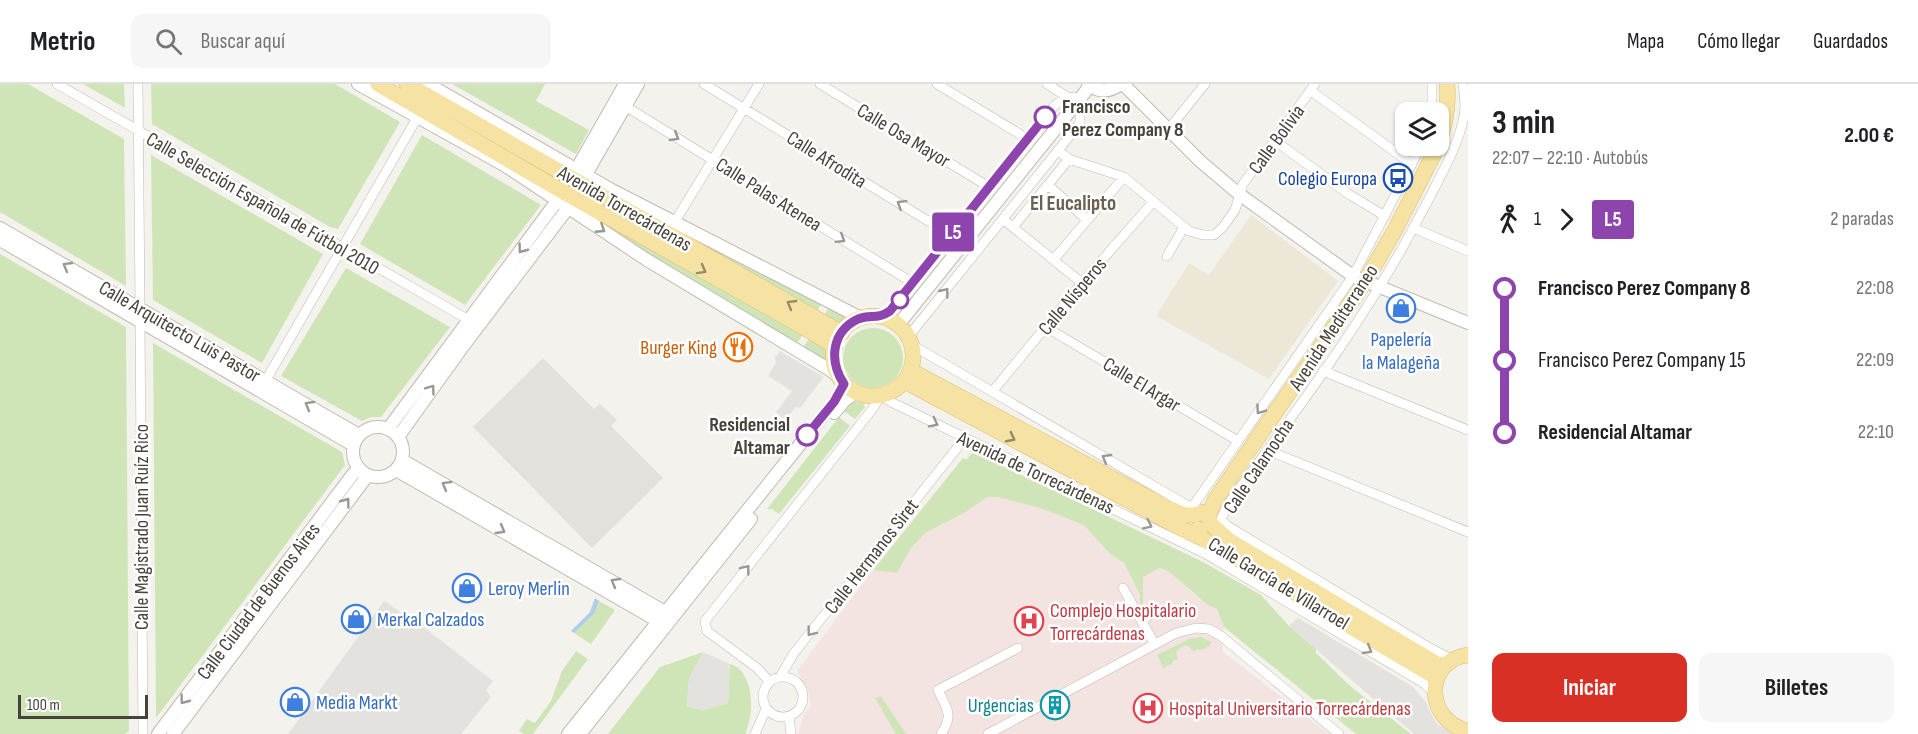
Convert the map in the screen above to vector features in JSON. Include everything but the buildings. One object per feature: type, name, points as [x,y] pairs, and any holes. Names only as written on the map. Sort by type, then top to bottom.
[{"type":"main road","name":"Avenida Torrecárdenas","points":[[378,84],[423,116],[560,190],[810,331],[835,348]]},
{"type":"main road","name":"Avenida Torrecárdenas","points":[[407,84],[842,333]]},
{"type":"main road","name":"Avenida Mediterraneo","points":[[1448,84],[1449,102]]},
{"type":"main road","name":"Avenida Mediterraneo","points":[[1215,500],[1365,282],[1395,230],[1432,156]]},
{"type":"main road","points":[[882,317],[906,336],[907,375],[894,390],[882,395],[868,396],[846,385],[834,362],[835,348],[842,333],[861,318],[882,317]]},
{"type":"main road","name":"Avenida de Torrecárdenas","points":[[907,375],[1197,525]]},
{"type":"main road","name":"Avenida de Torrecárdenas","points":[[907,375],[1186,531],[1197,525]]},
{"type":"main road","name":"Calle García de Villarroel","points":[[1215,500],[1197,525],[1436,686]]},
{"type":"main road","name":"Calle García de Villarroel","points":[[1215,500],[1210,512],[1210,521],[1217,531],[1230,541],[1437,664],[1456,660]]},
{"type":"main road","points":[[1197,525],[1230,541]]},
{"type":"main road","points":[[1456,660],[1436,686],[1436,704],[1441,715],[1449,723],[1468,731]]},
{"type":"street","name":"Calle Selección Española de Fútbol 2010","points":[[57,84],[469,320]]},
{"type":"street","name":"Calle Magistrado Juan Ruíz Rico","points":[[138,84],[142,734]]},
{"type":"street","name":"Avenida Torrecárdenas","points":[[358,84],[423,116],[502,164],[695,289],[830,370],[846,385]]},
{"type":"street","name":"Avenida Torrecárdenas","points":[[428,84],[580,173],[861,318]]},
{"type":"street","points":[[591,156],[626,84]]},
{"type":"street","points":[[580,173],[626,106],[638,84]]},
{"type":"street","name":"Calle Afrodita","points":[[704,84],[951,235]]},
{"type":"street","points":[[674,223],[759,84]]},
{"type":"street","name":"Calle Osa Mayor","points":[[820,84],[989,187]]},
{"type":"street","points":[[937,84],[1028,139]]},
{"type":"street","points":[[1047,84],[1067,97],[1080,98]]},
{"type":"street","points":[[906,336],[1089,85],[1097,89],[1108,90],[1122,84],[1167,130],[1239,194],[1365,282],[1468,323]]},
{"type":"street","points":[[1167,130],[1205,84]]},
{"type":"street","points":[[1432,84],[1432,102]]},
{"type":"street","points":[[1197,525],[1238,441],[1365,282],[1413,228],[1466,124],[1463,84]]},
{"type":"street","points":[[1313,88],[1412,164]]},
{"type":"street","name":"Calle Bolivia","points":[[1184,227],[1203,235],[1214,235],[1224,227],[1235,210],[1243,184],[1313,88]]},
{"type":"street","points":[[882,317],[890,311],[913,283],[1055,105],[1067,97]]},
{"type":"street","points":[[906,336],[1004,219],[1080,122],[1080,98]]},
{"type":"street","name":"Calle Palas Atenea","points":[[626,106],[913,283]]},
{"type":"street","points":[[266,380],[423,116]]},
{"type":"street","points":[[1275,141],[1350,195],[1384,216]]},
{"type":"street","points":[[1058,151],[1069,159],[1124,177],[1184,227],[1167,256]]},
{"type":"street","points":[[1365,282],[1384,216],[1416,156]]},
{"type":"street","points":[[1014,226],[1069,159]]},
{"type":"street","points":[[1054,259],[1124,177]]},
{"type":"street","points":[[1048,185],[1087,220]]},
{"type":"street","points":[[393,433],[469,320],[557,201]]},
{"type":"street","name":"Calle Nísperos","points":[[992,392],[1082,283],[1153,202]]},
{"type":"street","points":[[393,433],[464,345],[568,208]]},
{"type":"street","points":[[1004,219],[1082,283]]},
{"type":"street","name":"Calle Arquitecto Luis Pastor","points":[[0,228],[140,314],[356,440]]},
{"type":"street","points":[[1413,228],[1468,250]]},
{"type":"street","name":"Calle Arquitecto Luis Pastor","points":[[0,240],[266,380],[356,440]]},
{"type":"street","name":"Calle Calamocha","points":[[1226,525],[1221,519],[1228,504],[1323,371],[1365,282]]},
{"type":"street","name":"Calle El Argar","points":[[1044,328],[1238,441]]},
{"type":"street","name":"Avenida de Torrecárdenas","points":[[906,336],[992,392],[1190,507],[1197,525]]},
{"type":"street","points":[[1323,371],[1468,430]]},
{"type":"street","points":[[568,734],[846,385]]},
{"type":"street","points":[[580,734],[845,400],[846,385]]},
{"type":"street","points":[[770,682],[757,668],[707,631],[704,624],[882,395]]},
{"type":"street","name":"Avenida de Torrecárdenas","points":[[882,395],[891,402],[965,438],[1197,525]]},
{"type":"street","points":[[372,427],[393,433],[403,452],[399,465],[383,477],[364,472],[352,453],[356,440],[372,427]]},
{"type":"street","name":"Calle Hermanos Siret","points":[[780,677],[794,653],[965,438]]},
{"type":"street","points":[[1267,450],[1468,532]]},
{"type":"street","points":[[399,465],[662,617]]},
{"type":"street","name":"Calle Ciudad de Buenos Aires","points":[[158,734],[353,474],[364,472]]},
{"type":"street","name":"Calle Ciudad de Buenos Aires","points":[[173,734],[364,472]]},
{"type":"street","name":"Calle García de Villarroel","points":[[1226,525],[1430,648],[1456,660]]},
{"type":"street","points":[[1123,588],[1154,643]]},
{"type":"street","points":[[1142,621],[1157,609]]},
{"type":"street","points":[[988,734],[1154,643],[1187,629],[1209,629],[1221,636],[1339,734]]},
{"type":"street","points":[[941,734],[949,715],[938,690],[1018,648]]},
{"type":"street","points":[[755,734],[766,709],[764,688],[780,677],[792,679],[798,683],[803,698],[801,706],[794,714],[778,717],[766,709]]},
{"type":"street","points":[[789,716],[791,734]]},
{"type":"shaded area","points":[[1251,215],[1338,281],[1269,379],[1156,316],[1189,263],[1209,275]]},
{"type":"shaded area","points":[[780,351],[824,377],[800,408],[796,407],[785,420],[776,412],[792,391],[768,376],[776,362],[774,356],[777,356]]},
{"type":"shaded area","points":[[543,358],[594,409],[600,404],[617,420],[611,426],[663,478],[592,548],[473,427]]},
{"type":"shaded area","name":"Complejo Hospitalario Torrecárdenas","points":[[988,497],[1027,503],[1084,525],[1109,553],[1124,563],[1140,595],[1140,603],[1143,607],[1143,577],[1160,568],[1168,571],[1195,595],[1217,609],[1224,627],[1222,651],[1329,734],[798,734],[804,714],[811,706],[808,691],[797,671],[873,570],[897,573],[911,548],[927,532],[964,513]]},
{"type":"shaded area","points":[[384,601],[425,628],[493,681],[486,690],[491,697],[461,734],[288,734]]},
{"type":"shaded area","points":[[1298,618],[1413,687],[1425,701],[1437,724],[1453,734],[1414,734],[1289,626]]},
{"type":"shaded area","points":[[703,652],[730,664],[728,703],[702,710],[687,706],[689,679]]},
{"type":"green space","points":[[0,84],[28,84],[124,139],[126,286],[0,212]]},
{"type":"green space","points":[[83,84],[124,84],[125,108]]},
{"type":"green space","points":[[151,84],[335,84],[400,122],[338,229],[330,227],[152,124]]},
{"type":"green space","points":[[420,84],[822,303],[816,313]]},
{"type":"green space","points":[[452,84],[545,84],[536,101],[589,130],[576,154]]},
{"type":"green space","points":[[422,135],[541,205],[465,305],[360,244]]},
{"type":"green space","points":[[151,155],[323,254],[262,363],[153,300]]},
{"type":"green space","points":[[536,180],[804,333],[796,344],[617,235]]},
{"type":"green space","points":[[0,254],[126,327],[129,731],[125,734],[0,734]]},
{"type":"green space","points":[[346,268],[450,327],[381,417],[371,417],[362,421],[281,376]]},
{"type":"green space","points":[[829,307],[849,318],[840,325],[823,317]]},
{"type":"green space","points":[[867,328],[879,328],[890,333],[898,341],[903,358],[901,370],[890,383],[879,388],[867,388],[856,383],[848,375],[843,364],[843,352],[848,341],[856,333]]},
{"type":"green space","points":[[810,337],[827,348],[827,362],[803,348]]},
{"type":"green space","points":[[153,343],[342,452],[345,465],[156,718]]},
{"type":"green space","points":[[855,402],[863,403],[865,407],[855,419],[844,411]]},
{"type":"green space","points":[[839,417],[850,426],[779,514],[772,509],[767,509]]},
{"type":"green space","points":[[969,450],[1203,562],[1261,595],[1349,685],[1411,734],[1356,734],[1224,627],[1217,609],[1208,605],[1168,571],[1160,568],[1143,577],[1143,609],[1140,595],[1124,563],[1109,553],[1084,525],[1040,508],[998,497],[988,497],[964,513],[927,532],[911,548],[897,573],[873,570],[963,458],[966,460],[972,453]]},
{"type":"green space","points":[[599,601],[615,610],[591,644],[574,633],[594,614]]},
{"type":"green space","points":[[1201,637],[1212,642],[1202,650],[1197,649],[1194,652],[1188,646],[1183,646],[1176,652],[1178,660],[1174,660],[1164,669],[1157,655],[1189,639]]},
{"type":"green space","points":[[576,651],[588,659],[533,734],[524,734],[519,731],[527,719],[535,723],[551,701],[562,671]]},
{"type":"green space","points":[[703,652],[689,679],[687,706],[702,710],[728,703],[730,664],[745,676],[751,696],[751,713],[746,734],[608,734],[660,667]]},
{"type":"green space","points":[[881,696],[906,734],[896,734],[875,698]]},
{"type":"water","points":[[595,598],[599,601],[594,614],[574,633],[571,631],[590,612]]},
{"type":"bus line","name":"L5","points":[[807,435],[834,402],[844,384],[834,362],[835,348],[842,333],[861,318],[882,317],[890,311],[1045,117]]},
{"type":"place","name":"Francisco Perez Company 8","points":[[1045,117]]},
{"type":"place","name":"Colegio Europa","points":[[1398,178]]},
{"type":"place","name":"Papelería la Malageña","points":[[1401,308]]},
{"type":"place","name":"Burger King","points":[[738,347]]},
{"type":"place","name":"Residencial Altamar","points":[[807,435]]},
{"type":"place","name":"Leroy Merlin","points":[[467,588]]},
{"type":"place","name":"Merkal Calzados","points":[[356,619]]},
{"type":"place","name":"Complejo Hospitalario Torrecárdenas","points":[[1029,621]]},
{"type":"place","name":"Media Markt","points":[[295,702]]},
{"type":"place","name":"Urgencias","points":[[1055,705]]},
{"type":"place","name":"Hospital Universitario Torrecárdenas","points":[[1148,708]]},
{"type":"district","name":"El Eucalipto","points":[[1073,203]]}]
